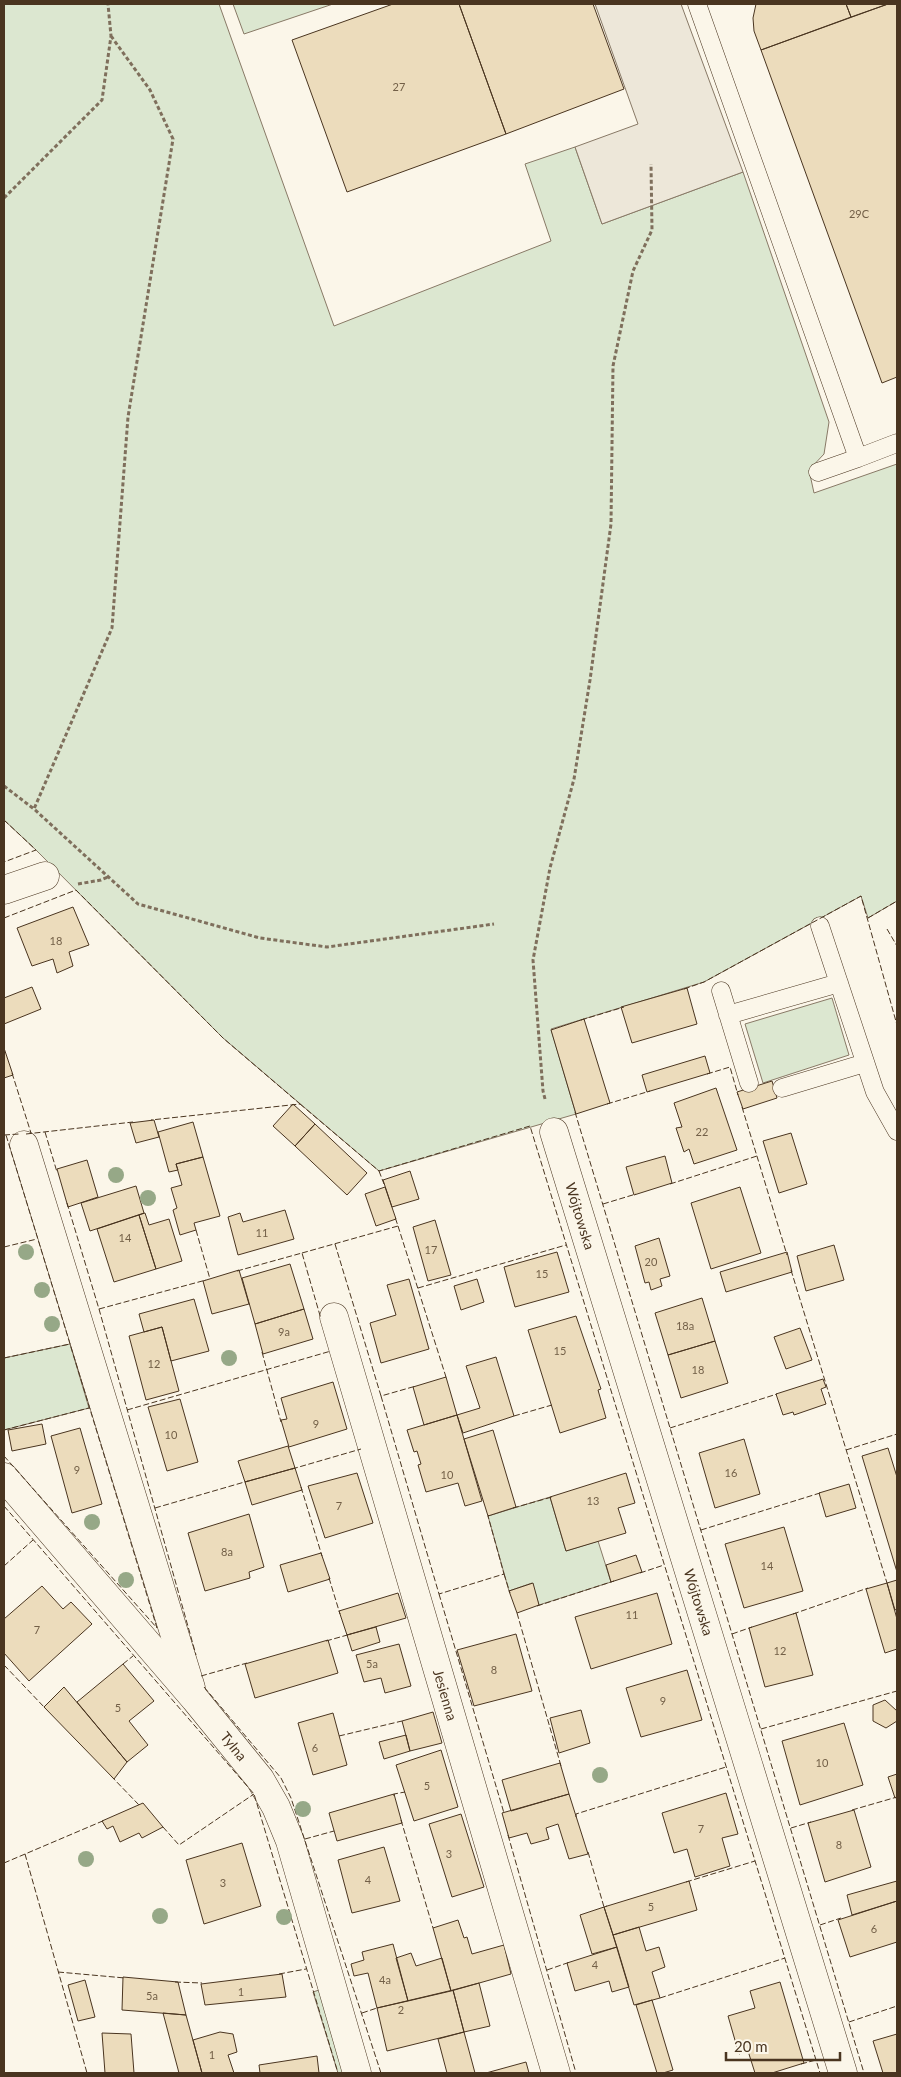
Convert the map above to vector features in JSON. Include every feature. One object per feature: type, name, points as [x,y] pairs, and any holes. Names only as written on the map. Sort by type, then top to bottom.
[{"type":"street","points":[[4,890],[46,876]]},
{"type":"street","name":"Wójtowska","points":[[554,1132],[843,2073]]},
{"type":"street","points":[[24,1145],[195,1699]]},
{"type":"street","name":"Jesienna","points":[[334,1316],[556,2073]]},
{"type":"street","name":"Tylna","points":[[4,1477],[195,1699],[260,1779],[276,1807],[290,1842],[357,2073]]},
{"type":"lane","points":[[697,4],[858,458]]},
{"type":"lane","points":[[818,472],[897,443]]},
{"type":"lane","points":[[820,926],[875,1092],[897,1131]]},
{"type":"lane","points":[[728,1014],[839,983]]},
{"type":"lane","points":[[721,991],[749,1083]]},
{"type":"lane","points":[[782,1088],[865,1063]]},
{"type":"path","points":[[4,198],[102,100],[111,36],[108,4]]},
{"type":"path","points":[[34,809],[112,628],[128,417],[173,139],[150,90],[111,36]]},
{"type":"path","points":[[554,1132],[543,1091],[533,960],[550,868],[574,779],[590,680],[611,524],[613,366],[633,271],[652,230],[651,164]]},
{"type":"path","points":[[4,786],[34,809],[138,904],[260,938],[327,947],[494,924]]},
{"type":"green space","points":[[4,4],[219,4],[334,326],[551,241],[525,164],[575,147],[602,224],[743,172],[829,422],[824,454],[809,470],[814,493],[897,464],[897,901],[868,918],[861,896],[704,982],[551,1029],[576,1114],[379,1171],[223,1038],[4,820]]},
{"type":"green space","points":[[233,4],[333,4],[244,34]]},
{"type":"green space","points":[[832,998],[849,1055],[763,1083],[745,1024]]},
{"type":"green space","points":[[70,1344],[89,1408],[4,1430],[4,1358]]},
{"type":"green space","points":[[550,1497],[566,1551],[598,1541],[611,1582],[539,1605],[532,1583],[509,1591],[488,1516]]},
{"type":"green space","points":[[322,1989],[348,2073],[338,2073],[313,1992]]},
{"type":"shaded area","points":[[595,4],[681,4],[743,172],[602,224],[575,147],[638,124]]},
{"type":"building","points":[[393,4],[459,4],[506,134],[347,192],[292,40]]},
{"type":"building","points":[[459,4],[593,4],[624,89],[506,134]]},
{"type":"building","points":[[756,4],[846,4],[851,17],[761,50],[754,31],[753,18]]},
{"type":"building","points":[[846,4],[888,4],[851,17]]},
{"type":"building","points":[[888,4],[897,4],[897,377],[882,383],[761,50]]},
{"type":"building","points":[[73,907],[89,945],[69,952],[73,966],[57,973],[53,959],[32,966],[17,928]]},
{"type":"building","points":[[32,987],[41,1009],[4,1024],[4,998]]},
{"type":"building","points":[[687,988],[697,1024],[632,1043],[621,1007]]},
{"type":"building","points":[[584,1019],[610,1103],[576,1114],[551,1030]]},
{"type":"building","points":[[4,1048],[13,1075],[4,1078]]},
{"type":"building","points":[[705,1056],[710,1073],[647,1092],[642,1075]]},
{"type":"building","points":[[772,1081],[777,1098],[743,1109],[737,1092]]},
{"type":"building","points":[[716,1088],[737,1150],[694,1164],[689,1149],[684,1152],[676,1128],[682,1127],[674,1103]]},
{"type":"building","points":[[293,1104],[315,1124],[295,1146],[273,1126]]},
{"type":"building","points":[[154,1120],[159,1137],[136,1143],[130,1123]]},
{"type":"building","points":[[193,1122],[203,1157],[176,1164],[178,1170],[169,1172],[158,1132]]},
{"type":"building","points":[[315,1124],[367,1173],[347,1195],[295,1146]]},
{"type":"building","points":[[791,1133],[807,1184],[779,1193],[763,1141]]},
{"type":"building","points":[[665,1156],[672,1183],[634,1195],[626,1167]]},
{"type":"building","points":[[203,1157],[220,1216],[194,1223],[196,1230],[180,1235],[173,1210],[177,1208],[171,1188],[182,1185],[176,1164]]},
{"type":"building","points":[[87,1160],[98,1197],[68,1207],[57,1169]]},
{"type":"building","points":[[410,1171],[419,1199],[392,1207],[383,1180]]},
{"type":"building","points":[[136,1186],[144,1213],[90,1231],[81,1203]]},
{"type":"building","points":[[385,1187],[396,1219],[376,1226],[365,1194]]},
{"type":"building","points":[[740,1187],[761,1253],[711,1269],[691,1203]]},
{"type":"building","points":[[285,1210],[294,1239],[238,1255],[228,1217],[240,1213],[243,1222]]},
{"type":"building","points":[[145,1213],[149,1225],[169,1219],[182,1261],[156,1269],[139,1215]]},
{"type":"building","points":[[139,1215],[156,1269],[114,1282],[97,1229]]},
{"type":"building","points":[[435,1220],[451,1275],[428,1281],[413,1227]]},
{"type":"building","points":[[659,1238],[670,1276],[660,1279],[662,1286],[651,1290],[649,1282],[645,1283],[635,1246]]},
{"type":"building","points":[[834,1245],[844,1280],[806,1291],[797,1256]]},
{"type":"building","points":[[557,1252],[569,1292],[515,1307],[504,1267]]},
{"type":"building","points":[[787,1252],[792,1272],[726,1292],[720,1272]]},
{"type":"building","points":[[290,1264],[304,1309],[255,1324],[242,1278]]},
{"type":"building","points":[[239,1270],[249,1304],[212,1314],[203,1281]]},
{"type":"building","points":[[409,1279],[429,1349],[381,1363],[370,1323],[396,1315],[387,1285]]},
{"type":"building","points":[[477,1279],[484,1302],[461,1310],[454,1286]]},
{"type":"building","points":[[702,1298],[715,1341],[668,1355],[655,1313]]},
{"type":"building","points":[[194,1299],[209,1351],[171,1361],[162,1327],[144,1332],[139,1314]]},
{"type":"building","points":[[304,1309],[313,1339],[263,1354],[255,1324]]},
{"type":"building","points":[[576,1316],[601,1389],[598,1390],[606,1418],[560,1433],[528,1330]]},
{"type":"building","points":[[162,1327],[179,1391],[146,1400],[129,1336]]},
{"type":"building","points":[[800,1328],[812,1360],[786,1369],[774,1337]]},
{"type":"building","points":[[715,1341],[728,1383],[681,1398],[668,1355]]},
{"type":"building","points":[[496,1357],[514,1416],[463,1433],[457,1415],[480,1408],[466,1366]]},
{"type":"building","points":[[446,1377],[457,1415],[424,1425],[413,1387]]},
{"type":"building","points":[[823,1379],[826,1387],[821,1389],[826,1404],[794,1415],[793,1412],[783,1415],[776,1394]]},
{"type":"building","points":[[333,1382],[347,1429],[289,1447],[281,1420],[287,1419],[281,1398]]},
{"type":"building","points":[[180,1399],[198,1462],[167,1471],[148,1407]]},
{"type":"building","points":[[457,1415],[482,1501],[465,1506],[458,1483],[426,1492],[418,1465],[421,1464],[417,1451],[414,1452],[407,1430]]},
{"type":"building","points":[[42,1424],[46,1444],[12,1451],[8,1430]]},
{"type":"building","points":[[80,1428],[102,1504],[72,1513],[51,1436]]},
{"type":"building","points":[[493,1430],[516,1507],[488,1516],[464,1439]]},
{"type":"building","points":[[744,1439],[760,1494],[715,1508],[699,1453]]},
{"type":"building","points":[[288,1446],[295,1468],[245,1482],[238,1461]]},
{"type":"building","points":[[888,1448],[897,1477],[897,1572],[862,1456]]},
{"type":"building","points":[[295,1468],[302,1490],[252,1505],[245,1482]]},
{"type":"building","points":[[357,1473],[373,1523],[325,1538],[308,1486]]},
{"type":"building","points":[[626,1473],[635,1503],[618,1508],[626,1533],[566,1551],[550,1497]]},
{"type":"building","points":[[849,1484],[856,1508],[826,1517],[819,1493]]},
{"type":"building","points":[[249,1514],[264,1567],[249,1572],[250,1578],[205,1591],[188,1533]]},
{"type":"building","points":[[784,1527],[803,1591],[744,1608],[725,1544]]},
{"type":"building","points":[[321,1553],[330,1579],[288,1592],[280,1565]]},
{"type":"building","points":[[636,1555],[642,1572],[611,1582],[606,1565]]},
{"type":"building","points":[[897,1580],[897,1609],[895,1610],[887,1583]]},
{"type":"building","points":[[533,1583],[539,1605],[517,1613],[509,1591]]},
{"type":"building","points":[[887,1583],[897,1619],[897,1649],[885,1653],[866,1589]]},
{"type":"building","points":[[42,1586],[63,1609],[71,1602],[92,1624],[29,1681],[4,1653],[4,1619]]},
{"type":"building","points":[[398,1593],[406,1618],[347,1635],[339,1611]]},
{"type":"building","points":[[657,1593],[672,1644],[591,1669],[575,1617]]},
{"type":"building","points":[[796,1613],[813,1675],[765,1687],[749,1628]]},
{"type":"building","points":[[376,1627],[380,1642],[352,1651],[347,1635]]},
{"type":"building","points":[[516,1634],[532,1691],[474,1706],[457,1650]]},
{"type":"building","points":[[328,1640],[338,1673],[255,1698],[245,1664]]},
{"type":"building","points":[[399,1644],[411,1686],[385,1693],[381,1678],[364,1682],[356,1655]]},
{"type":"building","points":[[123,1664],[154,1701],[129,1721],[148,1745],[127,1762],[77,1702]]},
{"type":"building","points":[[687,1670],[702,1720],[641,1737],[626,1688]]},
{"type":"building","points":[[64,1687],[127,1762],[114,1779],[44,1707]]},
{"type":"building","points":[[885,1700],[897,1711],[897,1721],[886,1728],[873,1721],[873,1705]]},
{"type":"building","points":[[581,1710],[590,1743],[559,1753],[550,1718]]},
{"type":"building","points":[[433,1712],[442,1743],[410,1751],[402,1721]]},
{"type":"building","points":[[333,1713],[347,1765],[313,1775],[298,1723]]},
{"type":"building","points":[[844,1723],[863,1785],[800,1805],[782,1741]]},
{"type":"building","points":[[406,1735],[410,1751],[384,1759],[379,1742]]},
{"type":"building","points":[[441,1750],[458,1807],[414,1821],[396,1765]]},
{"type":"building","points":[[560,1763],[569,1794],[511,1811],[502,1780]]},
{"type":"building","points":[[897,1774],[897,1797],[895,1798],[888,1777]]},
{"type":"building","points":[[726,1793],[738,1834],[722,1838],[730,1866],[695,1877],[687,1849],[674,1853],[662,1813]]},
{"type":"building","points":[[394,1794],[402,1823],[337,1841],[329,1813]]},
{"type":"building","points":[[569,1794],[588,1854],[569,1859],[558,1824],[546,1828],[549,1839],[531,1844],[527,1833],[509,1838],[502,1813]]},
{"type":"building","points":[[143,1803],[163,1827],[142,1838],[139,1833],[120,1842],[113,1826],[107,1829],[102,1821]]},
{"type":"building","points":[[854,1810],[871,1867],[825,1882],[808,1823]]},
{"type":"building","points":[[461,1814],[484,1887],[452,1897],[429,1824]]},
{"type":"building","points":[[242,1843],[261,1906],[204,1924],[186,1860]]},
{"type":"building","points":[[384,1847],[400,1901],[352,1913],[338,1860]]},
{"type":"building","points":[[689,1881],[697,1910],[613,1935],[604,1907]]},
{"type":"building","points":[[897,1881],[897,1901],[852,1915],[847,1895]]},
{"type":"building","points":[[897,1901],[897,1942],[850,1957],[838,1920]]},
{"type":"building","points":[[604,1907],[617,1947],[592,1954],[580,1915]]},
{"type":"building","points":[[458,1920],[464,1938],[467,1937],[472,1954],[504,1945],[511,1974],[451,1991],[433,1928]]},
{"type":"building","points":[[639,1927],[646,1951],[659,1947],[665,1967],[652,1972],[660,1998],[634,2005],[613,1935]]},
{"type":"building","points":[[393,1944],[408,2001],[377,2008],[368,1973],[354,1976],[351,1964],[364,1960],[362,1952]]},
{"type":"building","points":[[617,1947],[629,1987],[612,1992],[609,1981],[575,1991],[567,1963]]},
{"type":"building","points":[[411,1953],[416,1966],[442,1958],[451,1991],[408,2001],[396,1958]]},
{"type":"building","points":[[282,1974],[286,1997],[205,2005],[201,1984]]},
{"type":"building","points":[[123,1977],[178,1982],[186,2015],[122,2010]]},
{"type":"building","points":[[85,1980],[95,2017],[78,2021],[68,1985]]},
{"type":"building","points":[[780,1982],[804,2063],[772,2073],[755,2073],[748,2051],[739,2054],[728,2016],[755,2008],[750,1991]]},
{"type":"building","points":[[479,1983],[490,2026],[464,2032],[453,1990]]},
{"type":"building","points":[[453,1990],[464,2032],[387,2051],[377,2008]]},
{"type":"building","points":[[652,2000],[673,2070],[663,2073],[657,2073],[636,2005]]},
{"type":"building","points":[[163,2013],[186,2015],[202,2073],[179,2073]]},
{"type":"building","points":[[220,2032],[233,2034],[237,2052],[228,2055],[234,2073],[202,2073],[193,2040]]},
{"type":"building","points":[[464,2032],[475,2073],[447,2073],[438,2039]]},
{"type":"building","points":[[102,2033],[131,2034],[134,2073],[105,2073]]},
{"type":"building","points":[[897,2034],[897,2073],[883,2073],[873,2041]]},
{"type":"building","points":[[317,2056],[319,2073],[260,2073],[259,2065]]},
{"type":"building","points":[[526,2062],[529,2073],[486,2073]]},
{"type":"fence","points":[[4,820],[36,850],[4,862]]},
{"type":"fence","points":[[4,918],[76,890],[223,1038],[300,1104],[151,1120]]},
{"type":"fence","points":[[684,989],[704,982],[861,896],[897,1025]]},
{"type":"fence","points":[[868,918],[897,901]]},
{"type":"fence","points":[[887,929],[897,946]]},
{"type":"fence","points":[[581,1020],[624,1007]]},
{"type":"fence","points":[[707,1074],[730,1067],[738,1095]]},
{"type":"fence","points":[[12,1073],[31,1133]]},
{"type":"fence","points":[[607,1104],[650,1091]]},
{"type":"fence","points":[[300,1104],[379,1171],[530,1126],[820,2073]]},
{"type":"fence","points":[[742,1107],[787,1255]]},
{"type":"fence","points":[[575,1112],[864,2073]]},
{"type":"fence","points":[[26,1134],[133,1122]]},
{"type":"fence","points":[[45,1132],[57,1172]]},
{"type":"fence","points":[[4,1135],[19,1134]]},
{"type":"fence","points":[[4,1456],[157,1628],[6,1135]]},
{"type":"fence","points":[[670,1184],[757,1156]]},
{"type":"fence","points":[[379,1171],[384,1184]]},
{"type":"fence","points":[[603,1204],[636,1194]]},
{"type":"fence","points":[[67,1203],[99,1309],[196,1655]]},
{"type":"fence","points":[[302,1253],[398,1226],[395,1217]]},
{"type":"fence","points":[[398,1226],[445,1377]]},
{"type":"fence","points":[[196,1230],[210,1279]]},
{"type":"fence","points":[[4,1247],[37,1239]]},
{"type":"fence","points":[[335,1244],[381,1396],[416,1386]]},
{"type":"fence","points":[[418,1288],[566,1245]]},
{"type":"fence","points":[[237,1271],[302,1253],[321,1319]]},
{"type":"fence","points":[[791,1270],[887,1583]]},
{"type":"fence","points":[[99,1309],[206,1280]]},
{"type":"fence","points":[[4,1358],[70,1344]]},
{"type":"fence","points":[[127,1410],[331,1351]]},
{"type":"fence","points":[[262,1352],[281,1422]]},
{"type":"fence","points":[[670,1428],[777,1394]]},
{"type":"fence","points":[[381,1396],[439,1594],[504,1574],[489,1515]]},
{"type":"fence","points":[[514,1416],[552,1405]]},
{"type":"fence","points":[[4,1430],[89,1408]]},
{"type":"fence","points":[[846,1450],[897,1434]]},
{"type":"fence","points":[[292,1469],[361,1449]]},
{"type":"fence","points":[[155,1508],[248,1481]]},
{"type":"fence","points":[[301,1487],[322,1556]]},
{"type":"fence","points":[[701,1530],[820,1493]]},
{"type":"fence","points":[[513,1508],[552,1497]]},
{"type":"fence","points":[[4,1506],[254,1794],[338,2073]]},
{"type":"fence","points":[[4,1566],[33,1540]]},
{"type":"fence","points":[[640,1573],[664,1565]]},
{"type":"fence","points":[[504,1574],[510,1593]]},
{"type":"fence","points":[[329,1578],[340,1614]]},
{"type":"fence","points":[[537,1606],[614,1581]]},
{"type":"fence","points":[[793,1614],[868,1588]]},
{"type":"fence","points":[[439,1594],[504,1813]]},
{"type":"fence","points":[[517,1613],[561,1766]]},
{"type":"fence","points":[[732,1634],[752,1627]]},
{"type":"fence","points":[[326,1641],[351,1634]]},
{"type":"fence","points":[[123,1664],[133,1656]]},
{"type":"fence","points":[[201,1676],[247,1663]]},
{"type":"fence","points":[[4,1665],[45,1708]]},
{"type":"fence","points":[[204,1687],[281,1778],[291,1798],[381,2073]]},
{"type":"fence","points":[[761,1729],[897,1691]]},
{"type":"fence","points":[[339,1736],[402,1721]]},
{"type":"fence","points":[[576,1817],[576,1814],[726,1767]]},
{"type":"fence","points":[[111,1776],[139,1805],[137,1806]]},
{"type":"fence","points":[[394,1796],[394,1794],[405,1792]]},
{"type":"fence","points":[[163,1827],[179,1845],[254,1794]]},
{"type":"fence","points":[[852,1810],[897,1797]]},
{"type":"fence","points":[[4,1863],[105,1820]]},
{"type":"fence","points":[[401,1820],[433,1928]]},
{"type":"fence","points":[[791,1828],[811,1822]]},
{"type":"fence","points":[[305,1839],[334,1831]]},
{"type":"fence","points":[[508,1835],[576,2073]]},
{"type":"fence","points":[[588,1852],[604,1907],[607,1906]]},
{"type":"fence","points":[[25,1854],[87,2073]]},
{"type":"fence","points":[[686,1882],[755,1861]]},
{"type":"fence","points":[[820,1925],[841,1918]]},
{"type":"fence","points":[[660,1998],[785,1958]]},
{"type":"fence","points":[[547,1970],[570,1962]]},
{"type":"fence","points":[[279,1974],[306,1969]]},
{"type":"fence","points":[[58,1972],[125,1978]]},
{"type":"fence","points":[[175,1982],[202,1983]]},
{"type":"fence","points":[[849,2022],[897,2006]]},
{"type":"fence","points":[[362,2013],[377,2008]]},
{"type":"fence","points":[[801,2064],[816,2060]]}]
